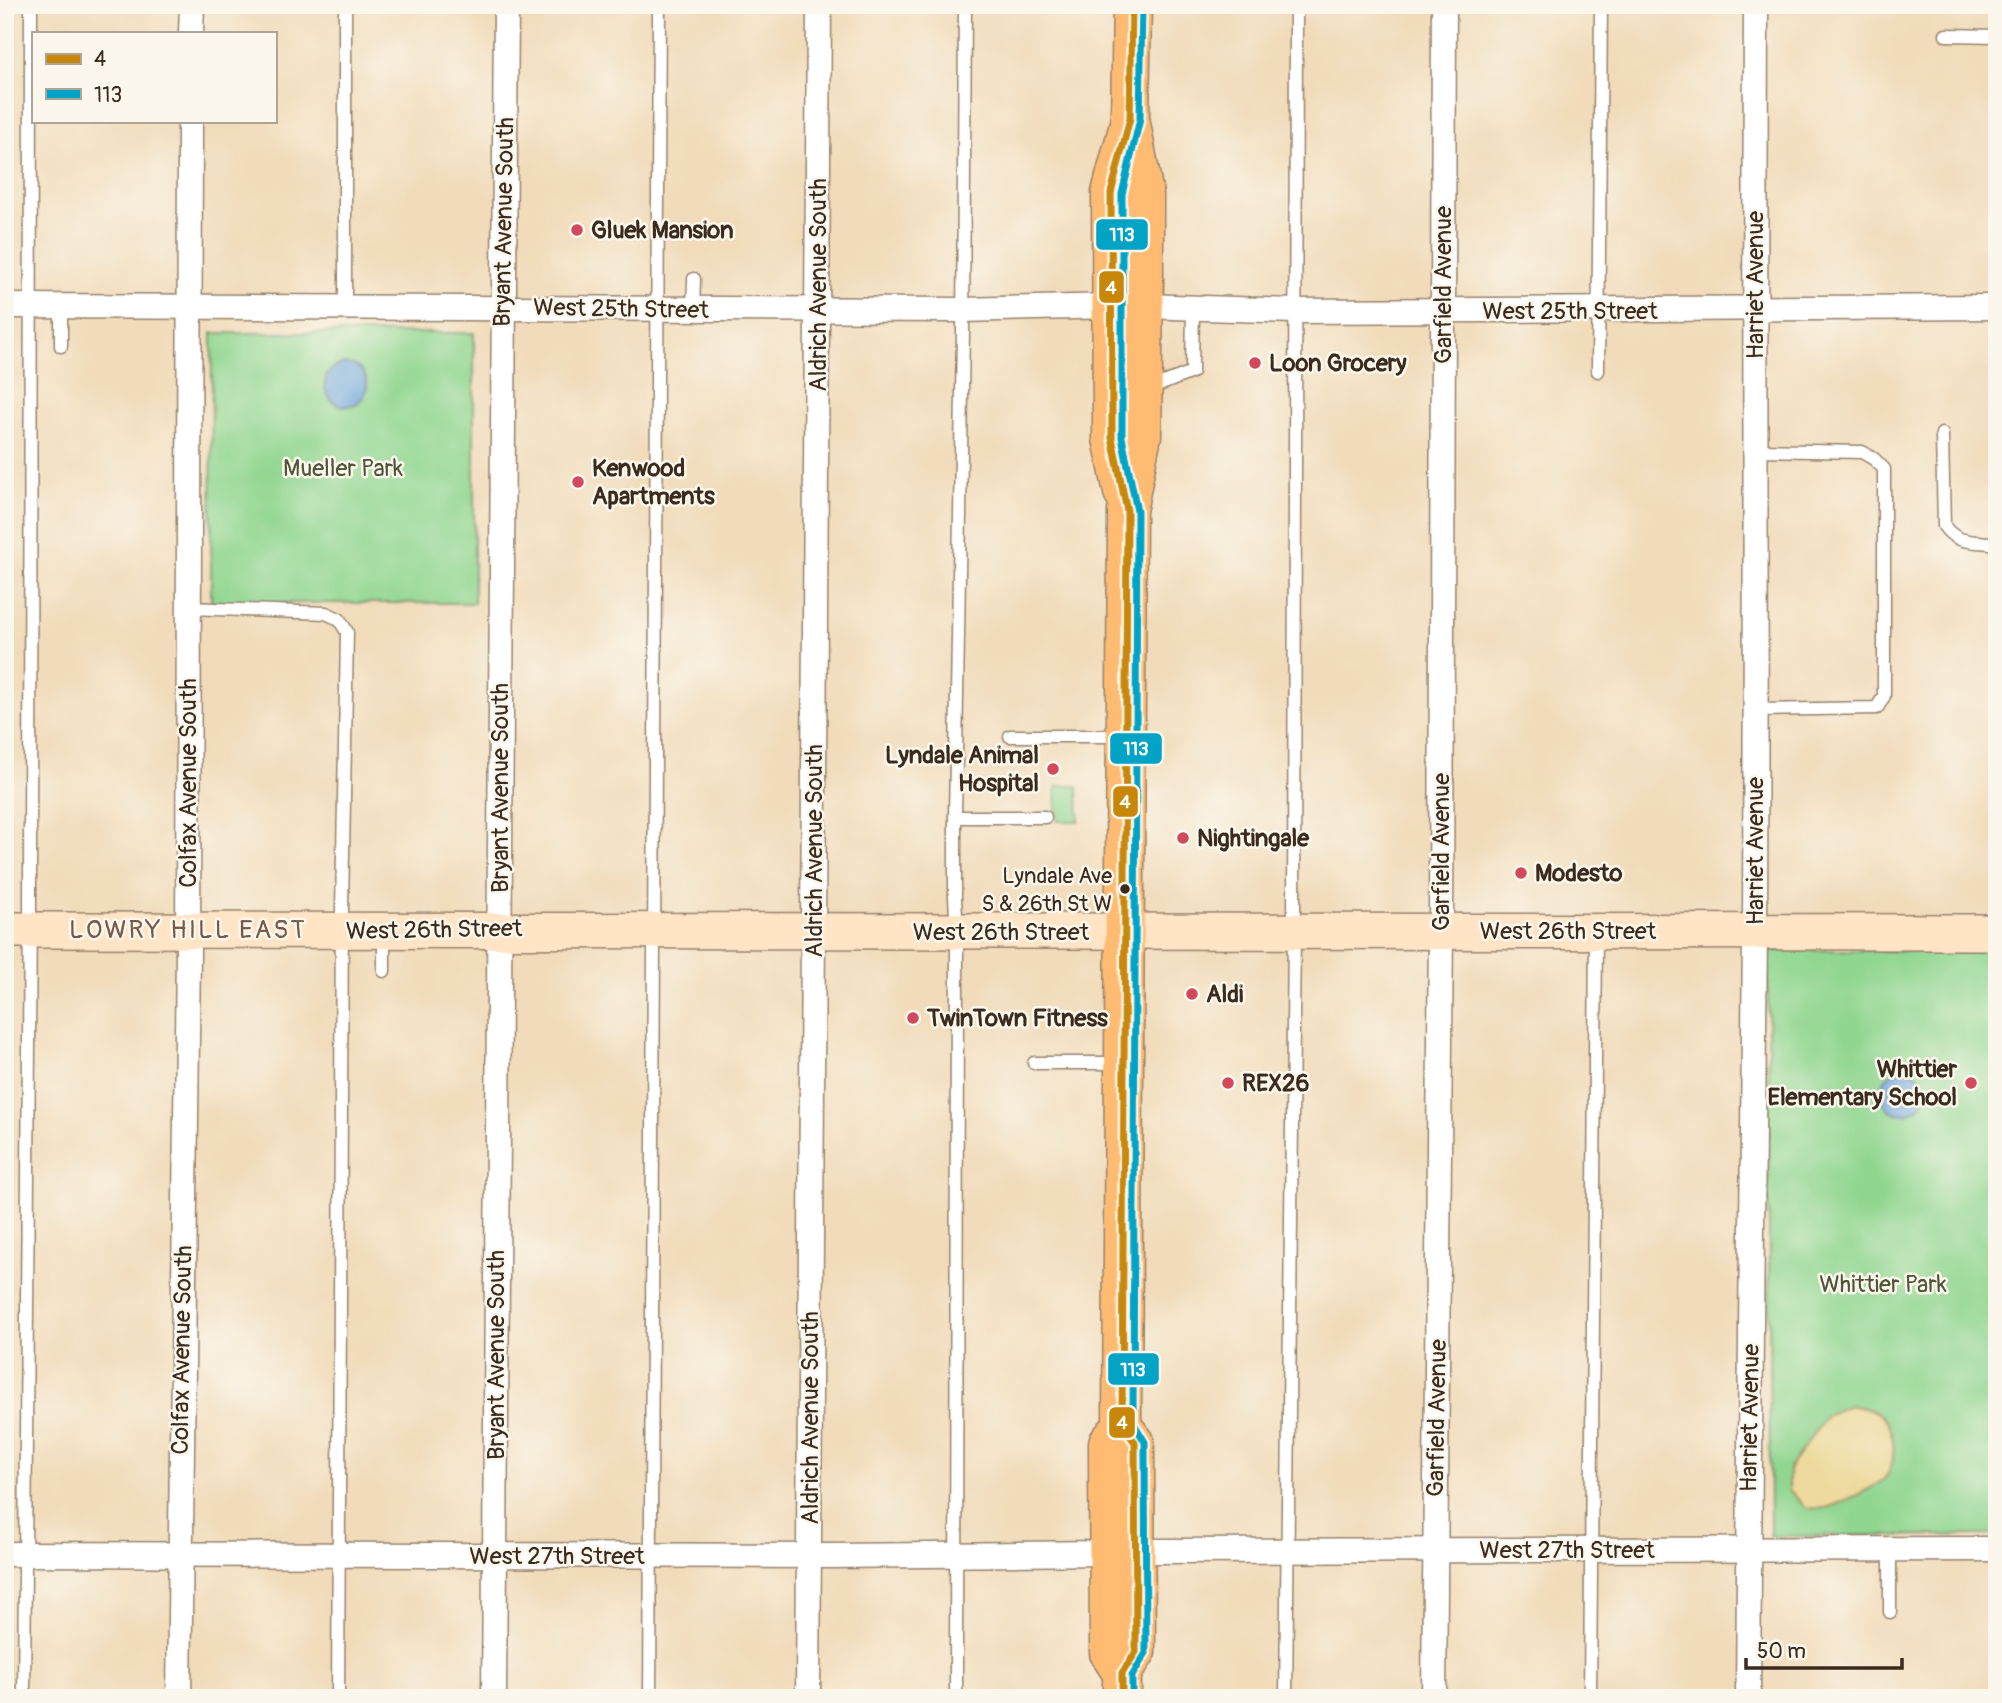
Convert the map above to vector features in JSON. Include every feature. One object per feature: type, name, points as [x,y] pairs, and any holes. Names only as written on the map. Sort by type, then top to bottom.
[{"type":"main road","points":[[1126,511],[1142,435],[1142,391],[1111,193],[1130,118],[1132,5]]},
{"type":"main road","points":[[1122,1685],[1108,1653],[1123,1552],[1108,1443],[1122,1426],[1126,511],[1112,438],[1127,306]]},
{"type":"street","points":[[191,32],[192,5]]},
{"type":"street","name":"Bryant Avenue South","points":[[494,1698],[506,5]]},
{"type":"street","name":"Aldrich Avenue South","points":[[808,1698],[819,5]]},
{"type":"street","name":"Garfield Avenue","points":[[1434,1698],[1441,931],[1444,5]]},
{"type":"street","name":"Harriet Avenue","points":[[1748,1698],[1755,930],[1756,5]]},
{"type":"street","name":"Colfax Avenue South","points":[[179,1698],[188,931],[190,122]]},
{"type":"street","name":"West 25th Street","points":[[5,306],[659,310],[963,310],[1127,306],[1294,311],[1997,307]]},
{"type":"street","name":"West 26th Street","points":[[17,930],[1997,932]]},
{"type":"street","name":"West 27th Street","points":[[15,1554],[810,1556],[1435,1550],[1997,1549]]},
{"type":"lane","points":[[24,1698],[15,1554],[17,930],[30,306],[31,5]]},
{"type":"lane","points":[[345,5],[345,307]]},
{"type":"lane","points":[[650,1698],[659,5]]},
{"type":"lane","points":[[956,1698],[955,817],[965,5]]},
{"type":"lane","points":[[1286,1698],[1294,932],[1296,5]]},
{"type":"lane","points":[[1598,371],[1601,5]]},
{"type":"lane","points":[[1946,35],[1997,36]]},
{"type":"lane","points":[[694,279],[694,310]]},
{"type":"lane","points":[[61,306],[61,345]]},
{"type":"lane","points":[[1142,391],[1192,372],[1193,307]]},
{"type":"lane","points":[[1942,434],[1944,526],[1950,536],[1961,540],[1997,544]]},
{"type":"lane","points":[[1756,450],[1862,452],[1884,469],[1884,695],[1877,708],[1756,710]]},
{"type":"lane","points":[[188,608],[327,613],[339,619],[347,632],[336,1479],[339,1555],[338,1698]]},
{"type":"lane","points":[[1010,736],[1124,736]]},
{"type":"lane","points":[[955,817],[1045,817]]},
{"type":"lane","points":[[384,930],[384,971]]},
{"type":"lane","points":[[1590,1698],[1597,931]]},
{"type":"lane","points":[[1034,1063],[1125,1063]]},
{"type":"lane","points":[[1890,1549],[1890,1612]]},
{"type":"green space","name":"Mueller Park","points":[[212,333],[474,333],[474,603],[211,603]]},
{"type":"green space","points":[[1056,786],[1078,786],[1079,821],[1057,821]]},
{"type":"green space","name":"Whittier Park","points":[[1768,950],[1997,951],[1997,1535],[1770,1536]]},
{"type":"sand","points":[[1849,1405],[1873,1411],[1886,1421],[1894,1447],[1888,1473],[1879,1483],[1845,1501],[1829,1507],[1807,1508],[1789,1490],[1789,1468],[1828,1414]]},
{"type":"water","points":[[346,364],[361,370],[367,385],[361,400],[346,406],[331,400],[325,385],[331,370]]},
{"type":"water","points":[[1903,1070],[1918,1077],[1925,1092],[1918,1107],[1903,1114],[1888,1107],[1881,1092],[1888,1077]]},
{"type":"transit line","name":"4","points":[[1122,1698],[1122,1673],[1136,1652],[1135,1442],[1122,1426],[1127,511],[1112,438],[1111,193],[1130,118],[1132,5]]},
{"type":"transit line","name":"113","points":[[1132,1698],[1132,1676],[1146,1653],[1145,1442],[1133,1422],[1137,511],[1122,437],[1122,194],[1140,119],[1142,5]]},
{"type":"place","name":"Gluek Mansion","points":[[577,230]]},
{"type":"place","name":"Loon Grocery","points":[[1255,363]]},
{"type":"place","name":"Kenwood Apartments","points":[[578,482]]},
{"type":"place","name":"Lyndale Animal Hospital","points":[[1053,769]]},
{"type":"place","name":"Nightingale","points":[[1183,838]]},
{"type":"place","name":"Modesto","points":[[1521,873]]},
{"type":"place","name":"Lyndale Ave S & 26th St W","points":[[1125,889]]},
{"type":"place","name":"Aldi","points":[[1192,994]]},
{"type":"place","name":"TwinTown Fitness","points":[[913,1018]]},
{"type":"place","name":"REX26","points":[[1228,1083]]},
{"type":"place","name":"Whittier Elementary School","points":[[1971,1083]]},
{"type":"district","name":"LOWRY HILL EAST","points":[[188,930]]}]
